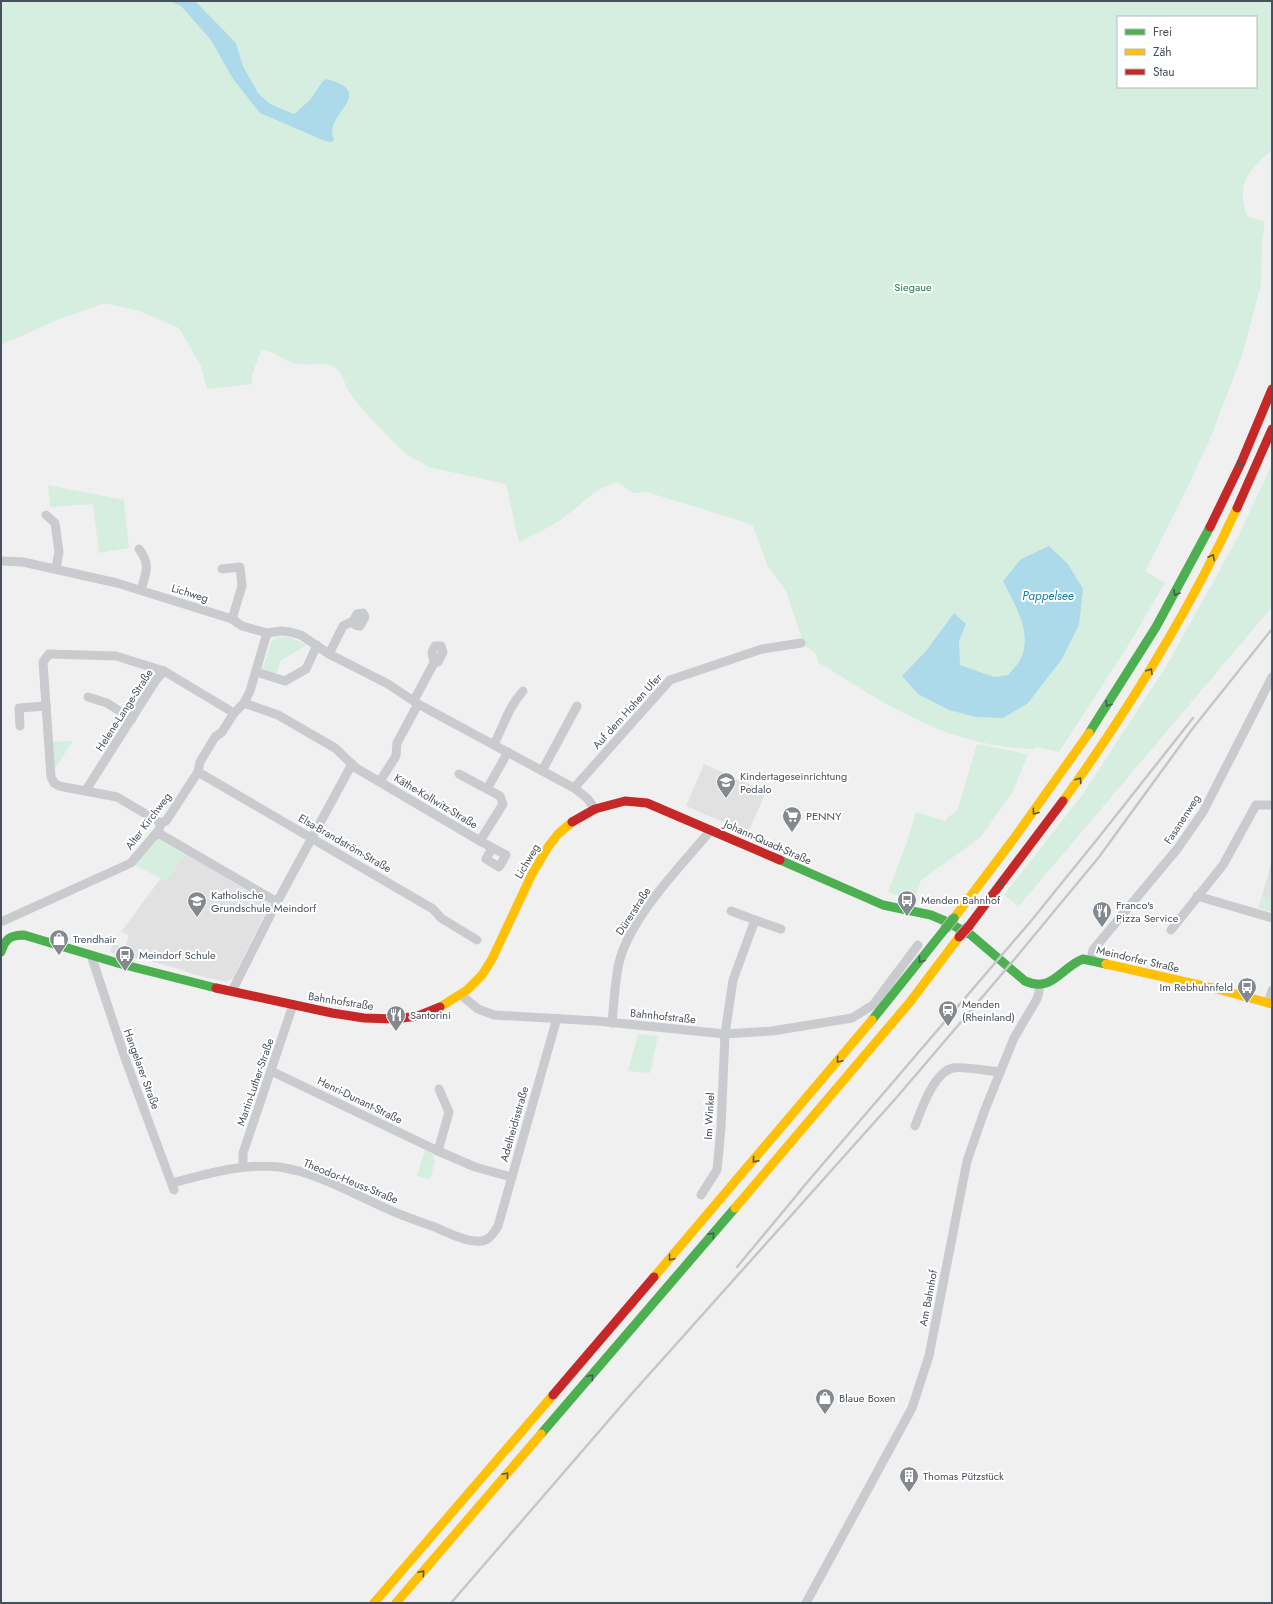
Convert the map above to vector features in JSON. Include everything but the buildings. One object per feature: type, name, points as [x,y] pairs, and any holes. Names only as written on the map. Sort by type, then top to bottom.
[{"type":"main road","points":[[374,1603],[892,997],[1014,841],[1060,777],[1138,657],[1181,583],[1217,514],[1272,388]]},
{"type":"main road","points":[[396,1603],[812,1119],[910,1002],[1027,851],[1073,788],[1157,659],[1195,591],[1230,522],[1272,429]]},
{"type":"main road","name":"Johann-Quadt-Straße","points":[[595,809],[625,801],[647,803],[883,905],[931,915],[971,935],[1025,981],[1039,986]]},
{"type":"main road","name":"Lichweg","points":[[461,995],[482,975],[492,959],[532,874],[548,847],[558,834],[568,825],[595,809]]},
{"type":"main road","points":[[1,952],[6,939],[11,935]]},
{"type":"main road","name":"Bahnhofstraße","points":[[11,935],[24,935],[121,964],[232,991],[293,1005],[364,1018],[394,1019],[426,1014],[461,995]]},
{"type":"main road","name":"Meindorfer Straße","points":[[1039,986],[1048,984],[1072,963],[1083,959],[1217,989],[1270,1004]]},
{"type":"street","points":[[46,515],[56,523],[59,552],[56,568]]},
{"type":"street","points":[[139,549],[146,558],[148,568],[141,590]]},
{"type":"street","name":"Lichweg","points":[[1,561],[23,562],[56,568],[141,590],[232,619],[242,626],[268,633],[281,631],[300,635],[329,654],[388,684],[416,702],[574,788],[587,798],[595,809]]},
{"type":"street","points":[[222,569],[240,566],[242,586],[232,619]]},
{"type":"street","points":[[329,654],[343,626],[353,621]]},
{"type":"street","name":"Alter Kirchweg","points":[[1,922],[131,863],[159,830],[161,823],[166,822],[198,772],[200,762],[215,737],[222,732],[234,713],[244,703],[250,691],[268,633]]},
{"type":"street","name":"Auf dem Hohen Ufer","points":[[574,788],[670,680],[762,649],[802,643]]},
{"type":"street","points":[[256,672],[285,681],[306,669],[316,645]]},
{"type":"street","points":[[161,823],[117,797],[59,786],[54,783],[50,771],[43,662],[49,654],[116,656],[164,671]]},
{"type":"street","points":[[416,702],[434,663]]},
{"type":"street","name":"Helene-Lange-Straße","points":[[86,790],[156,680],[164,671],[234,713]]},
{"type":"street","name":"Fasanenweg","points":[[1091,960],[1093,950],[1178,848],[1203,812],[1272,677]]},
{"type":"street","points":[[494,744],[513,702],[523,691]]},
{"type":"street","points":[[88,697],[107,703],[132,719]]},
{"type":"street","name":"Käthe-Kollwitz-Straße","points":[[380,781],[396,756],[397,743],[416,702]]},
{"type":"street","name":"Käthe-Kollwitz-Straße","points":[[244,703],[278,715],[335,748],[356,768],[492,848]]},
{"type":"street","points":[[20,726],[19,708],[46,706]]},
{"type":"street","points":[[542,771],[577,706]]},
{"type":"street","points":[[487,789],[508,752]]},
{"type":"street","points":[[232,991],[276,902],[352,764]]},
{"type":"street","name":"Elsa-Brandström-Straße","points":[[198,772],[312,837],[433,909],[441,918],[477,940]]},
{"type":"street","name":"Käthe-Kollwitz-Straße","points":[[459,774],[500,796],[502,804],[480,841]]},
{"type":"street","points":[[1171,930],[1222,865],[1256,804],[1272,805]]},
{"type":"street","name":"Dürerstraße","points":[[612,1023],[619,961],[629,937],[655,897],[711,830]]},
{"type":"street","points":[[154,836],[160,834],[276,902]]},
{"type":"street","points":[[1198,896],[1272,918]]},
{"type":"street","points":[[731,911],[781,929]]},
{"type":"street","points":[[725,1034],[733,980],[755,920]]},
{"type":"street","points":[[1,926],[11,935]]},
{"type":"street","name":"Bahnhofstraße","points":[[461,995],[478,1009],[494,1015],[557,1018],[725,1034],[772,1031],[852,1018],[873,1005],[918,945]]},
{"type":"street","name":"Hangelarer Straße","points":[[91,955],[126,1060],[173,1187]]},
{"type":"street","name":"Am Bahnhof","points":[[806,1603],[912,1408],[929,1356],[967,1161],[1000,1072],[1014,1038],[1037,999],[1040,992],[1039,986]]},
{"type":"street","points":[[1270,1004],[1272,990]]},
{"type":"street","name":"Martin-Luther-Straße","points":[[243,1166],[243,1153],[293,1005]]},
{"type":"street","name":"Adelheidisstraße","points":[[492,1236],[498,1226],[557,1018]]},
{"type":"street","name":"Im Winkel","points":[[701,1195],[717,1170],[721,1128],[725,1034]]},
{"type":"street","points":[[915,1126],[928,1092],[949,1070],[960,1067],[1000,1072]]},
{"type":"street","name":"Henri-Dunant-Straße","points":[[271,1071],[438,1151],[475,1167],[511,1177]]},
{"type":"street","points":[[438,1151],[449,1112],[439,1089]]},
{"type":"street","name":"Theodor-Heuss-Straße","points":[[173,1187],[243,1166],[260,1165],[281,1168],[302,1172],[348,1190],[382,1207],[455,1236],[474,1241],[485,1241],[492,1236]]},
{"type":"shaded area","name":"Kindertageseinrichtung Pedalo","points":[[704,764],[766,792],[748,833],[686,806]]},
{"type":"shaded area","name":"Katholische Grundschule Meindorf","points":[[161,839],[270,904],[233,978],[227,982],[192,974],[146,960],[123,957],[110,952],[113,944],[125,948],[129,935],[121,932],[161,878],[135,865]]},
{"type":"shaded area","points":[[1272,859],[1272,899],[1262,896]]},
{"type":"green space","name":"Siegaue","points":[[1,1],[1272,1],[1272,150],[1256,165],[1246,178],[1243,195],[1247,216],[1265,222],[1262,242],[1261,285],[1242,355],[1210,439],[1181,501],[1145,571],[1165,583],[1129,644],[1059,752],[1036,747],[1034,749],[1003,746],[974,741],[947,732],[920,721],[869,694],[818,662],[816,654],[804,645],[786,591],[767,565],[753,526],[744,522],[647,492],[634,493],[616,482],[596,491],[571,512],[551,526],[519,542],[506,484],[428,467],[405,453],[351,395],[340,372],[330,365],[293,363],[271,352],[261,350],[252,375],[252,384],[207,389],[201,366],[179,328],[139,311],[109,304],[102,304],[57,320],[1,345]]},
{"type":"green space","points":[[1272,464],[1272,607],[1019,906],[1004,895],[1083,794],[1167,665],[1238,537]]},
{"type":"green space","points":[[48,485],[124,500],[129,548],[99,553],[93,504],[50,507]]},
{"type":"green space","points":[[277,637],[289,637],[307,645],[280,661],[276,675],[262,670],[271,642]]},
{"type":"green space","points":[[73,741],[54,770],[52,742]]},
{"type":"green space","points":[[977,744],[1028,754],[1013,791],[981,837],[921,880],[914,900],[888,892],[907,842],[916,812],[945,821],[957,811]]},
{"type":"green space","points":[[161,839],[186,854],[167,881],[135,865],[154,840]]},
{"type":"green space","points":[[1262,896],[1272,899],[1272,912],[1258,908]]},
{"type":"green space","points":[[638,1034],[658,1036],[650,1073],[628,1071]]},
{"type":"green space","points":[[425,1150],[433,1154],[435,1162],[430,1179],[417,1176]]},
{"type":"water","points":[[169,1],[195,1],[236,43],[243,66],[258,93],[270,104],[294,114],[310,100],[323,81],[327,79],[341,84],[347,90],[349,95],[348,102],[334,123],[332,131],[334,140],[331,142],[325,141],[260,113],[233,79],[211,40],[181,6]]},
{"type":"water","name":"Pappelsee","points":[[1049,546],[1068,564],[1083,589],[1079,625],[1062,659],[1028,703],[1003,718],[976,717],[949,710],[918,694],[902,676],[926,651],[954,613],[966,624],[959,641],[960,665],[994,677],[1008,675],[1020,660],[1024,648],[1025,638],[1021,618],[1003,581],[1021,559]]},
{"type":"railway","points":[[451,1603],[628,1398],[897,1097],[1013,961],[1099,857],[1193,728],[1272,629]]},
{"type":"railway","points":[[798,1193],[1031,921],[1193,718]]},
{"type":"railway","points":[[737,1267],[801,1190]]},
{"type":"traffic: fast","points":[[1089,733],[1156,627],[1210,527]]},
{"type":"traffic: fast","points":[[780,860],[883,905],[931,915],[945,921],[971,935],[1025,981],[1035,984],[1050,982],[1075,963],[1083,959],[1106,964]]},
{"type":"traffic: fast","points":[[945,929],[954,918]]},
{"type":"traffic: fast","points":[[872,1020],[945,929]]},
{"type":"traffic: fast","points":[[1,952],[6,941],[12,937],[24,935],[121,964],[216,988]]},
{"type":"traffic: fast","points":[[541,1434],[735,1208]]},
{"type":"traffic: slow","points":[[1063,801],[1111,731],[1157,659],[1199,584],[1237,508]]},
{"type":"traffic: slow","points":[[954,918],[1015,837],[1089,733]]},
{"type":"traffic: slow","points":[[440,1007],[467,990],[482,975],[492,959],[532,874],[548,847],[558,834],[572,822]]},
{"type":"traffic: slow","points":[[735,1208],[910,1002],[959,937]]},
{"type":"traffic: slow","points":[[1106,964],[1217,989],[1272,1004]]},
{"type":"traffic: slow","points":[[654,1277],[872,1020]]},
{"type":"traffic: slow","points":[[374,1603],[553,1395]]},
{"type":"traffic: slow","points":[[396,1603],[541,1434]]},
{"type":"traffic: jam","points":[[1210,527],[1241,463],[1272,389]]},
{"type":"traffic: jam","points":[[1237,508],[1272,429]]},
{"type":"traffic: jam","points":[[572,822],[595,809],[625,801],[647,803],[780,860]]},
{"type":"traffic: jam","points":[[969,926],[1063,801]]},
{"type":"traffic: jam","points":[[959,937],[969,926]]},
{"type":"traffic: jam","points":[[216,988],[332,1013],[364,1018],[394,1019],[418,1016],[440,1007]]},
{"type":"traffic: jam","points":[[553,1395],[654,1277]]},
{"type":"place","name":"Kindertageseinrichtung Pedalo","points":[[726,799]]},
{"type":"place","name":"PENNY","points":[[792,833]]},
{"type":"place","name":"Menden Bahnhof","points":[[907,917]]},
{"type":"place","name":"Katholische Grundschule Meindorf","points":[[197,918]]},
{"type":"place","name":"Franco's Pizza Service","points":[[1102,928]]},
{"type":"place","name":"Trendhair","points":[[59,956]]},
{"type":"place","name":"Meindorf Schule","points":[[125,972]]},
{"type":"place","name":"Im Rebhuhnfeld","points":[[1247,1004]]},
{"type":"place","name":"Menden (Rheinland)","points":[[948,1027]]},
{"type":"place","name":"Santorini","points":[[396,1032]]},
{"type":"place","name":"Blaue Boxen","points":[[825,1415]]},
{"type":"place","name":"Thomas Pützstück","points":[[909,1493]]}]
